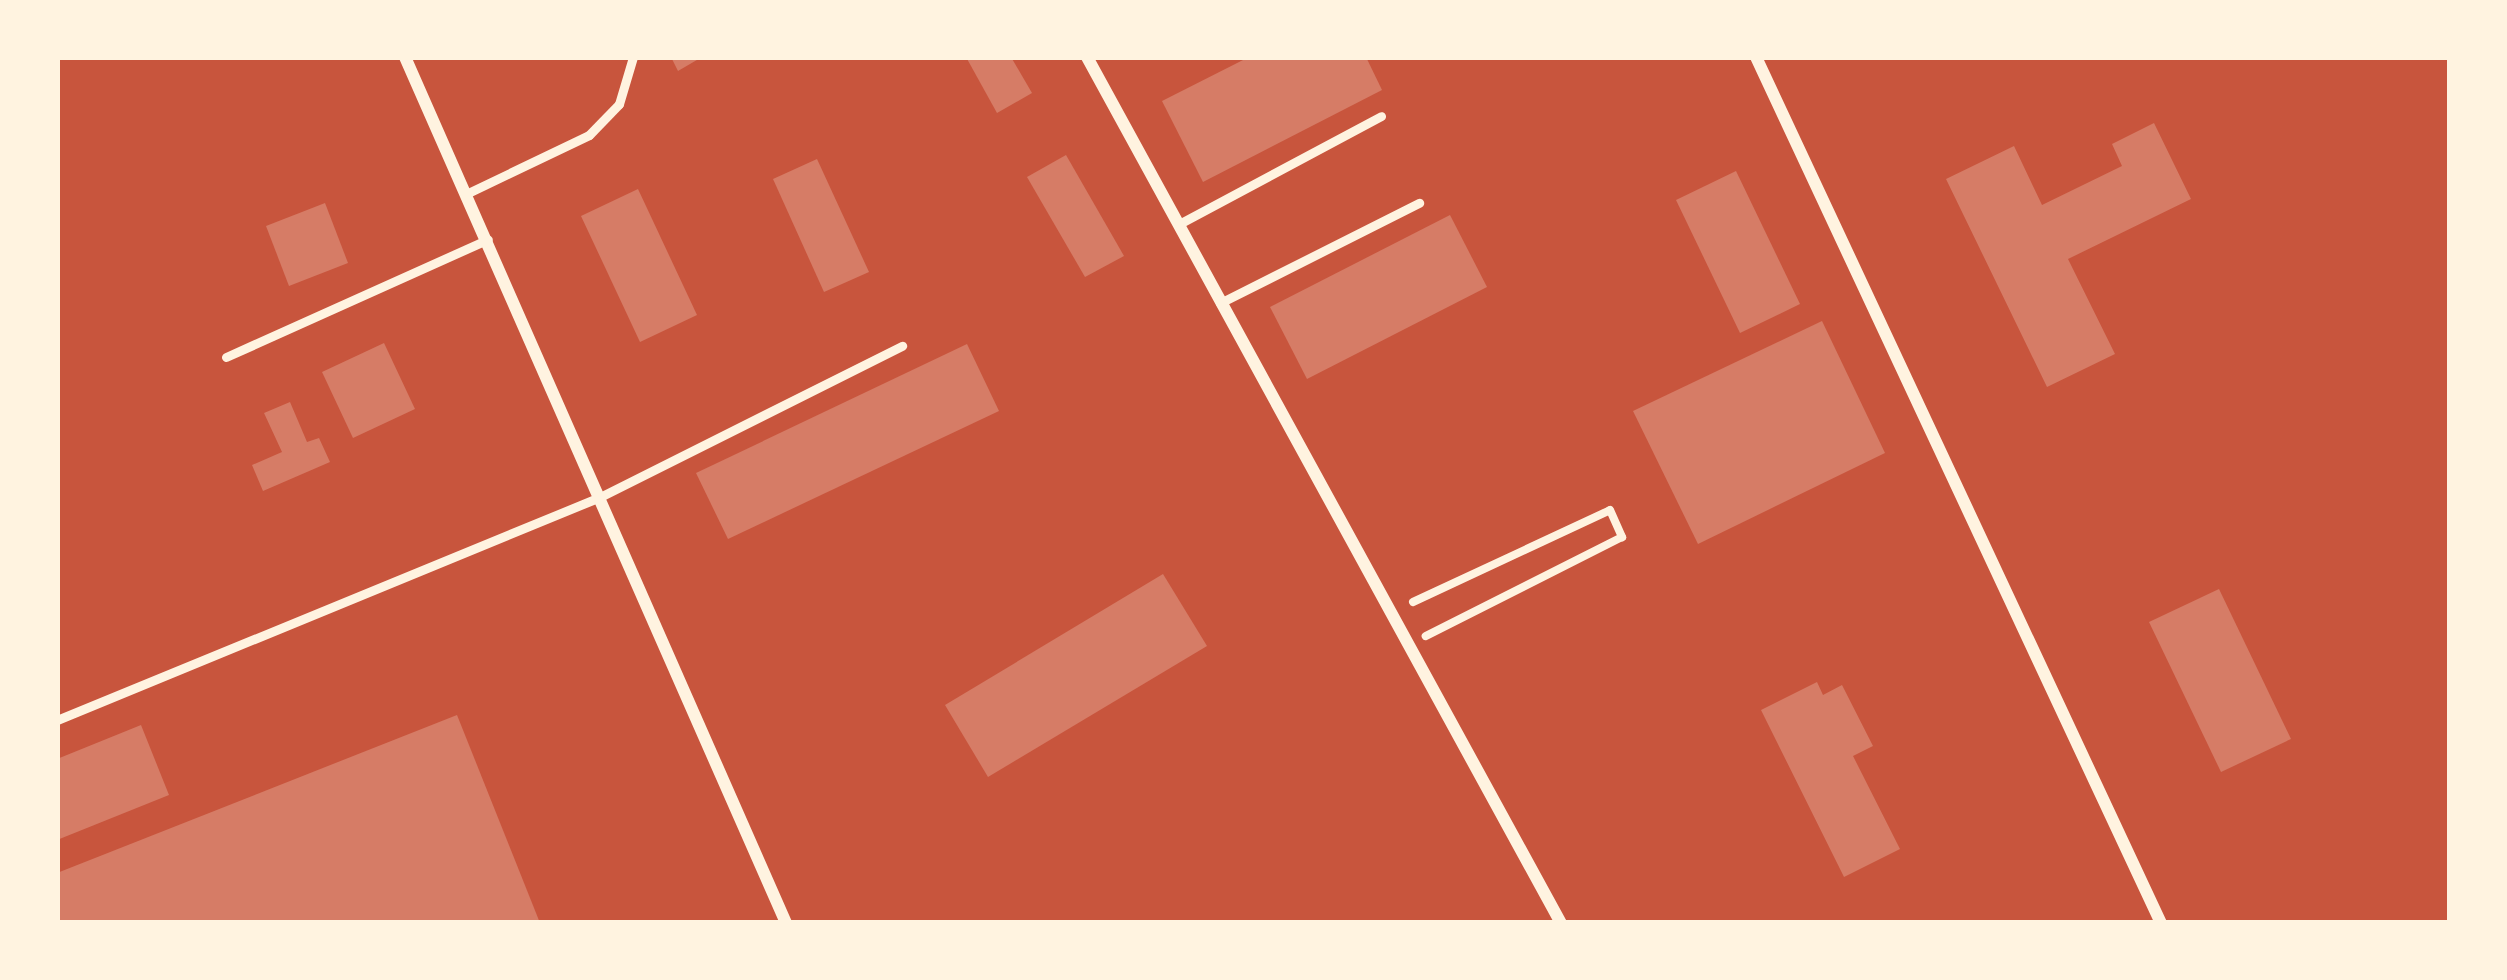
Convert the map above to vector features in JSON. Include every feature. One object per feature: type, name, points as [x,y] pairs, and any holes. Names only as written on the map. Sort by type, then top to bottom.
[{"type":"street","points":[[405,57],[786,923]]},
{"type":"street","points":[[1087,57],[1561,923]]},
{"type":"street","points":[[1756,57],[2161,923]]},
{"type":"lane","points":[[468,193],[589,135],[619,104],[633,57]]},
{"type":"lane","points":[[1178,224],[1381,116]]},
{"type":"lane","points":[[1219,304],[1419,203]]},
{"type":"lane","points":[[226,357],[488,239]]},
{"type":"lane","points":[[57,720],[600,497],[902,346]]},
{"type":"path","points":[[1391,613],[1610,510],[1622,537],[1409,645]]},
{"type":"building","points":[[671,57],[702,57],[678,71]]},
{"type":"building","points":[[966,57],[1011,57],[1032,93],[997,113]]},
{"type":"building","points":[[1249,57],[1366,57],[1382,90],[1203,182],[1162,101]]},
{"type":"building","points":[[2154,123],[2191,199],[2068,259],[2115,354],[2047,387],[1946,179],[2014,146],[2042,205],[2122,166],[2112,144]]},
{"type":"building","points":[[1066,155],[1124,256],[1085,277],[1027,177]]},
{"type":"building","points":[[817,159],[869,272],[824,292],[773,179]]},
{"type":"building","points":[[1736,171],[1800,304],[1740,333],[1676,200]]},
{"type":"building","points":[[638,189],[697,315],[640,342],[581,216]]},
{"type":"building","points":[[325,203],[348,263],[289,286],[266,226]]},
{"type":"building","points":[[1450,215],[1487,287],[1307,379],[1270,307]]},
{"type":"building","points":[[1822,321],[1885,453],[1698,544],[1633,411]]},
{"type":"building","points":[[384,343],[415,409],[353,438],[322,372]]},
{"type":"building","points":[[967,344],[999,411],[728,539],[696,473]]},
{"type":"building","points":[[290,402],[307,442],[319,438],[330,462],[263,491],[252,465],[282,452],[264,413]]},
{"type":"building","points":[[1163,574],[1207,646],[988,777],[945,705]]},
{"type":"building","points":[[2219,589],[2291,739],[2221,772],[2149,622]]},
{"type":"building","points":[[1817,682],[1823,695],[1842,685],[1873,746],[1853,756],[1900,849],[1844,877],[1761,710]]},
{"type":"building","points":[[457,715],[540,923],[57,923],[57,873]]},
{"type":"building","points":[[141,725],[169,795],[57,840],[57,759]]}]
